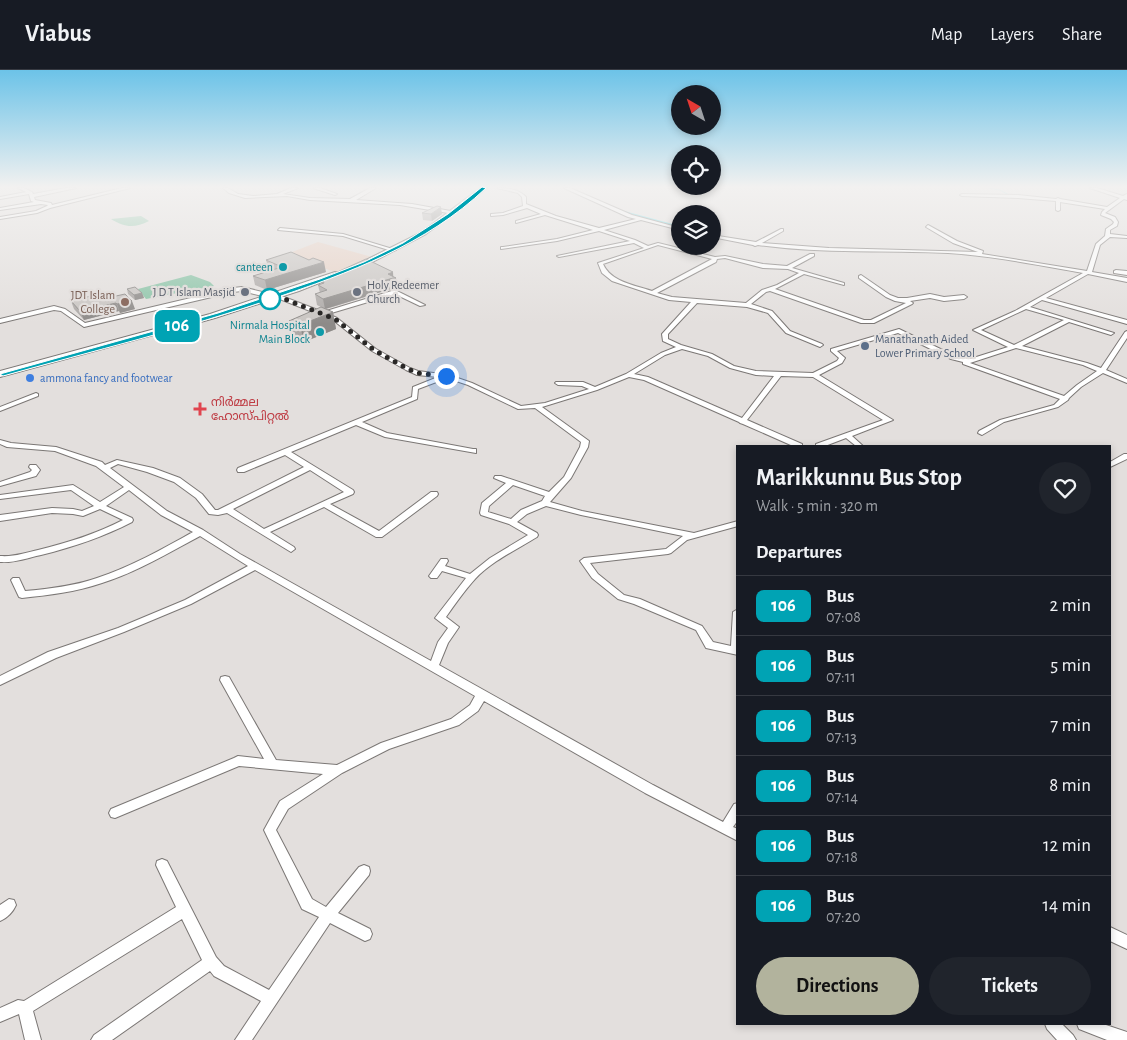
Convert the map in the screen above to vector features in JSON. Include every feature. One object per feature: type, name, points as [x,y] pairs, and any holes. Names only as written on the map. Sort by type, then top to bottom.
[{"type":"highway","points":[[0,374],[212,317],[276,297],[356,267],[394,250],[424,233]]},
{"type":"street","points":[[325,233],[343,235],[394,250]]},
{"type":"street","points":[[503,248],[590,233]]},
{"type":"street","points":[[610,233],[648,248]]},
{"type":"street","points":[[755,245],[775,233]]},
{"type":"street","points":[[940,233],[955,242],[981,252],[975,255]]},
{"type":"street","points":[[1127,237],[1107,235],[1098,244],[1092,268],[1087,273],[1025,307],[976,330],[1015,347],[1085,364],[1127,382]]},
{"type":"street","points":[[721,238],[755,245],[788,248],[947,252],[1127,280]]},
{"type":"street","points":[[559,256],[635,242]]},
{"type":"street","points":[[820,345],[788,332],[770,312],[747,305],[671,299],[614,280],[604,272],[600,263],[658,244],[715,258],[725,257],[763,266],[788,268],[842,284]]},
{"type":"street","points":[[788,268],[812,255]]},
{"type":"street","points":[[652,293],[715,258]]},
{"type":"street","points":[[747,305],[754,298],[803,272]]},
{"type":"street","points":[[1116,272],[1127,273]]},
{"type":"street","points":[[770,289],[863,322],[872,322],[910,303],[888,296],[861,277]]},
{"type":"street","points":[[0,321],[54,308],[64,310],[84,325],[242,289],[276,297],[324,314],[335,319],[374,350],[408,369],[417,373],[446,376],[470,384],[520,408],[546,405],[595,389],[628,375],[663,354],[680,347]]},
{"type":"street","points":[[324,314],[395,292],[422,305]]},
{"type":"street","points":[[903,300],[930,296],[944,299],[964,297]]},
{"type":"street","points":[[1041,298],[1127,322]]},
{"type":"street","points":[[696,300],[665,334],[665,340],[680,347],[710,355],[732,367],[756,373],[814,375],[840,362],[842,358],[833,350],[899,331],[953,358],[1066,398]]},
{"type":"street","points":[[1025,307],[1111,333]]},
{"type":"street","points":[[962,361],[979,359],[1015,347],[1069,320]]},
{"type":"street","points":[[982,433],[1002,421],[1056,406],[1079,386],[1102,370],[1127,333]]},
{"type":"street","points":[[742,422],[779,374]]},
{"type":"street","points":[[628,375],[646,378],[797,445]]},
{"type":"street","points":[[814,375],[889,420],[821,445]]},
{"type":"street","points":[[241,470],[416,398],[416,388],[446,376]]},
{"type":"street","points":[[558,383],[583,384],[595,389]]},
{"type":"street","points":[[0,409],[36,394]]},
{"type":"street","points":[[512,522],[524,512],[545,503],[550,495],[567,478],[584,447],[585,441],[536,406]]},
{"type":"street","points":[[358,423],[385,435],[473,452]]},
{"type":"street","points":[[847,434],[859,445]]},
{"type":"street","points":[[0,449],[5,443],[56,449],[99,464],[164,513],[200,532],[255,566],[649,789],[736,835]]},
{"type":"street","points":[[264,532],[350,492],[286,452]]},
{"type":"street","points":[[1111,465],[1127,456]]},
{"type":"street","points":[[104,468],[116,462],[150,470],[177,480],[199,496],[212,512],[218,513],[228,510],[245,518],[292,549]]},
{"type":"street","points":[[0,484],[34,474],[36,470],[33,467]]},
{"type":"street","points":[[218,513],[310,467]]},
{"type":"street","points":[[498,478],[550,495]]},
{"type":"street","points":[[433,668],[443,642],[454,627],[440,618],[472,577],[488,563],[534,535],[512,522],[484,513],[485,505],[512,482]]},
{"type":"street","points":[[0,518],[48,510],[70,510],[83,514],[100,506],[130,486]]},
{"type":"street","points":[[0,497],[73,487],[100,506],[129,520],[112,530],[82,541],[37,553],[17,561],[0,559]]},
{"type":"street","points":[[324,504],[379,535],[434,494]]},
{"type":"street","points":[[545,503],[581,513],[693,535]]},
{"type":"street","points":[[736,524],[684,538],[668,551],[584,561],[595,576],[621,596],[699,628],[710,645],[736,651]]},
{"type":"street","points":[[16,580],[22,595],[66,589],[99,581],[152,557],[200,532]]},
{"type":"street","points":[[434,576],[442,564],[472,577]]},
{"type":"street","points":[[0,681],[52,655],[121,630],[188,602],[255,566]]},
{"type":"street","points":[[225,680],[273,764]]},
{"type":"street","points":[[365,934],[307,904],[270,830],[284,804],[338,770],[385,746],[455,722],[474,708],[482,694]]},
{"type":"street","points":[[114,812],[238,761],[338,770]]},
{"type":"street","points":[[725,828],[736,811]]},
{"type":"street","points":[[162,865],[211,962],[219,971],[271,999]]},
{"type":"street","points":[[243,1040],[328,915],[364,871]]},
{"type":"street","points":[[0,1016],[18,1007],[25,1008],[184,910]]},
{"type":"street","points":[[1111,934],[1127,942]]},
{"type":"street","points":[[99,1040],[211,962]]},
{"type":"street","points":[[25,1008],[32,1040]]},
{"type":"street","points":[[1053,1025],[1068,1040]]},
{"type":"street","points":[[1087,1025],[1127,1040]]},
{"type":"shaded area","points":[[318,242],[372,257],[337,273],[287,254]]},
{"type":"green space","points":[[191,275],[210,282],[214,286],[146,299],[138,289]]},
{"type":"building","points":[[291,252],[309,260],[313,258],[324,262],[265,280],[253,276],[282,267],[266,260]]},
{"type":"building","points":[[366,259],[393,272],[388,274],[396,278],[323,299],[315,294],[327,290],[318,285],[324,283],[322,279]]},
{"type":"building","points":[[135,287],[142,293],[134,295],[127,289]]},
{"type":"building","points":[[103,293],[107,298],[125,294],[132,301],[80,311],[71,301]]},
{"type":"building","points":[[321,307],[333,312],[300,325],[289,321]]},
{"type":"bus line","name":"106","points":[[0,374],[221,314],[269,299],[366,263],[424,233]]},
{"type":"place","name":"canteen","points":[[283,267]]},
{"type":"place","name":"J D T Islam Masjid","points":[[245,292]]},
{"type":"place","name":"Holy Redeemer Church","points":[[357,292]]},
{"type":"place","name":"JDT Islam College","points":[[125,302]]},
{"type":"place","name":"Nirmala Hospital Main Block","points":[[320,332]]},
{"type":"place","name":"Manathanath Aided Lower Primary School","points":[[865,346]]},
{"type":"place","name":"ammona fancy and footwear","points":[[30,378]]},
{"type":"place","name":"നിർമ്മല ഹോസ്പിറ്റൽ","points":[[200,409]]},
{"type":"route","points":[[270,299],[277,296],[326,314],[374,350],[417,373],[446,376]]}]
